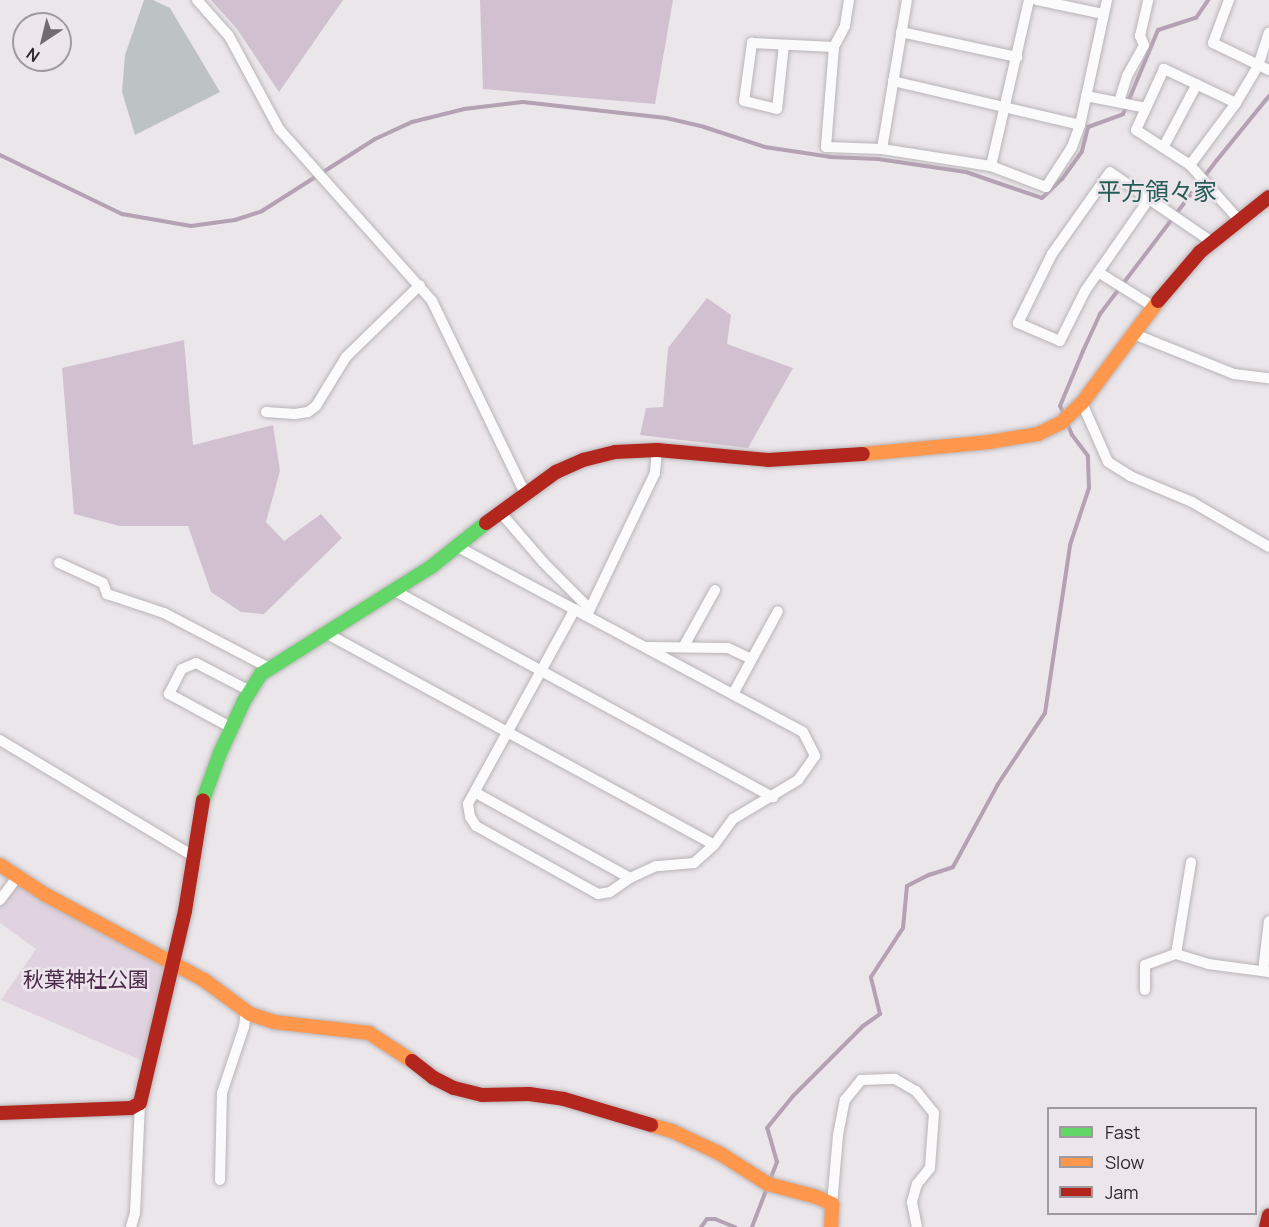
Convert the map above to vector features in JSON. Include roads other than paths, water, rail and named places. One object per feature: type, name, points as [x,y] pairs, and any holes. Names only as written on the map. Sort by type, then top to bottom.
[{"type":"street","points":[[197,0],[229,36],[279,129],[432,301],[462,358],[525,493]]},
{"type":"street","points":[[849,0],[845,26],[834,47],[826,147],[882,149],[991,166],[1046,187],[1072,147],[1080,124],[1107,0]]},
{"type":"street","points":[[882,149],[906,0]]},
{"type":"street","points":[[991,166],[1029,0]]},
{"type":"street","points":[[1037,0],[1104,14]]},
{"type":"street","points":[[1119,102],[1127,76],[1144,45],[1140,36],[1149,0]]},
{"type":"street","points":[[1229,0],[1213,43],[1269,70]]},
{"type":"street","points":[[901,32],[1017,57]]},
{"type":"street","points":[[1190,165],[1236,103],[1258,66],[1269,33]]},
{"type":"street","points":[[784,45],[777,110],[744,101],[752,43],[834,47]]},
{"type":"street","points":[[1236,103],[1164,69],[1136,130],[1164,146],[1190,165],[1239,220]]},
{"type":"street","points":[[893,81],[1080,124]]},
{"type":"street","points":[[1164,146],[1197,84]]},
{"type":"street","points":[[1086,96],[1146,108]]},
{"type":"street","points":[[1149,199],[1098,272],[1059,341],[1018,323],[1052,254],[1110,172],[1212,242]]},
{"type":"street","points":[[131,1227],[135,1213],[140,1103],[186,911],[200,809],[232,728],[250,691],[261,675],[458,547],[525,493],[556,472],[584,460],[615,452],[657,450],[768,460],[815,459],[989,442],[1038,434],[1062,423],[1082,403],[1154,307],[1193,260],[1269,197]]},
{"type":"street","points":[[1098,272],[1154,307]]},
{"type":"street","points":[[266,412],[295,414],[308,412],[316,406],[346,357],[420,285]]},
{"type":"street","points":[[1134,334],[1234,374],[1269,378]]},
{"type":"street","points":[[1082,403],[1107,462],[1130,476],[1192,502],[1269,547]]},
{"type":"street","points":[[588,612],[655,473],[657,450]]},
{"type":"street","points":[[501,513],[588,612],[646,647],[803,732],[815,756],[798,780],[734,819],[714,845],[693,862],[656,867],[630,878],[610,892],[598,894],[476,826],[470,817],[468,804],[575,609]]},
{"type":"street","points":[[458,547],[575,609],[588,612]]},
{"type":"street","points":[[59,563],[103,583],[106,594],[164,613],[269,668]]},
{"type":"street","points":[[393,590],[773,797]]},
{"type":"street","points":[[684,646],[715,590]]},
{"type":"street","points":[[733,694],[778,611]]},
{"type":"street","points":[[324,632],[714,845]]},
{"type":"street","points":[[646,647],[728,648],[752,659]]},
{"type":"street","points":[[232,728],[169,694],[182,669],[196,663],[250,691]]},
{"type":"street","points":[[0,740],[193,856]]},
{"type":"street","points":[[476,793],[630,878]]},
{"type":"street","points":[[1176,954],[1191,862]]},
{"type":"street","points":[[0,865],[46,895],[204,980],[246,1011],[274,1022],[369,1033],[386,1042],[434,1078],[454,1088],[482,1095],[529,1094],[564,1099],[664,1128],[718,1154],[768,1184],[832,1204]]},
{"type":"street","points":[[0,900],[18,876]]},
{"type":"street","points":[[1145,990],[1145,965],[1176,954],[1208,964],[1266,971],[1269,921]]},
{"type":"street","points":[[220,1180],[222,1093],[244,1027],[246,1011]]},
{"type":"street","points":[[831,1227],[838,1135],[844,1100],[861,1080],[895,1079],[916,1091],[934,1113],[930,1168],[917,1184],[912,1202],[917,1227]]},
{"type":"street","points":[[0,1113],[131,1107],[140,1103]]},
{"type":"street","points":[[1266,1227],[1269,1215]]},
{"type":"waterway","points":[[0,155],[122,214],[191,226],[235,220],[262,211],[375,139],[412,122],[464,109],[523,102],[666,118],[704,127],[765,147],[831,157],[878,159],[966,172],[1042,198],[1062,179],[1082,151],[1088,127],[1123,114],[1158,30],[1196,18],[1208,0]]},
{"type":"waterway","points":[[752,1227],[777,1162],[767,1128],[793,1096],[863,1026],[880,1014],[871,977],[903,928],[907,886],[953,867],[998,784],[1045,713],[1070,545],[1089,488],[1088,456],[1072,435],[1060,406],[1083,351],[1100,314],[1217,160],[1269,96]]},
{"type":"waterway","points":[[701,1227],[707,1219],[715,1219],[735,1227]]},
{"type":"district","name":"平方領々家","points":[[1157,191]]},
{"type":"park label","name":"秋葉神社公園","points":[[86,979]]}]
